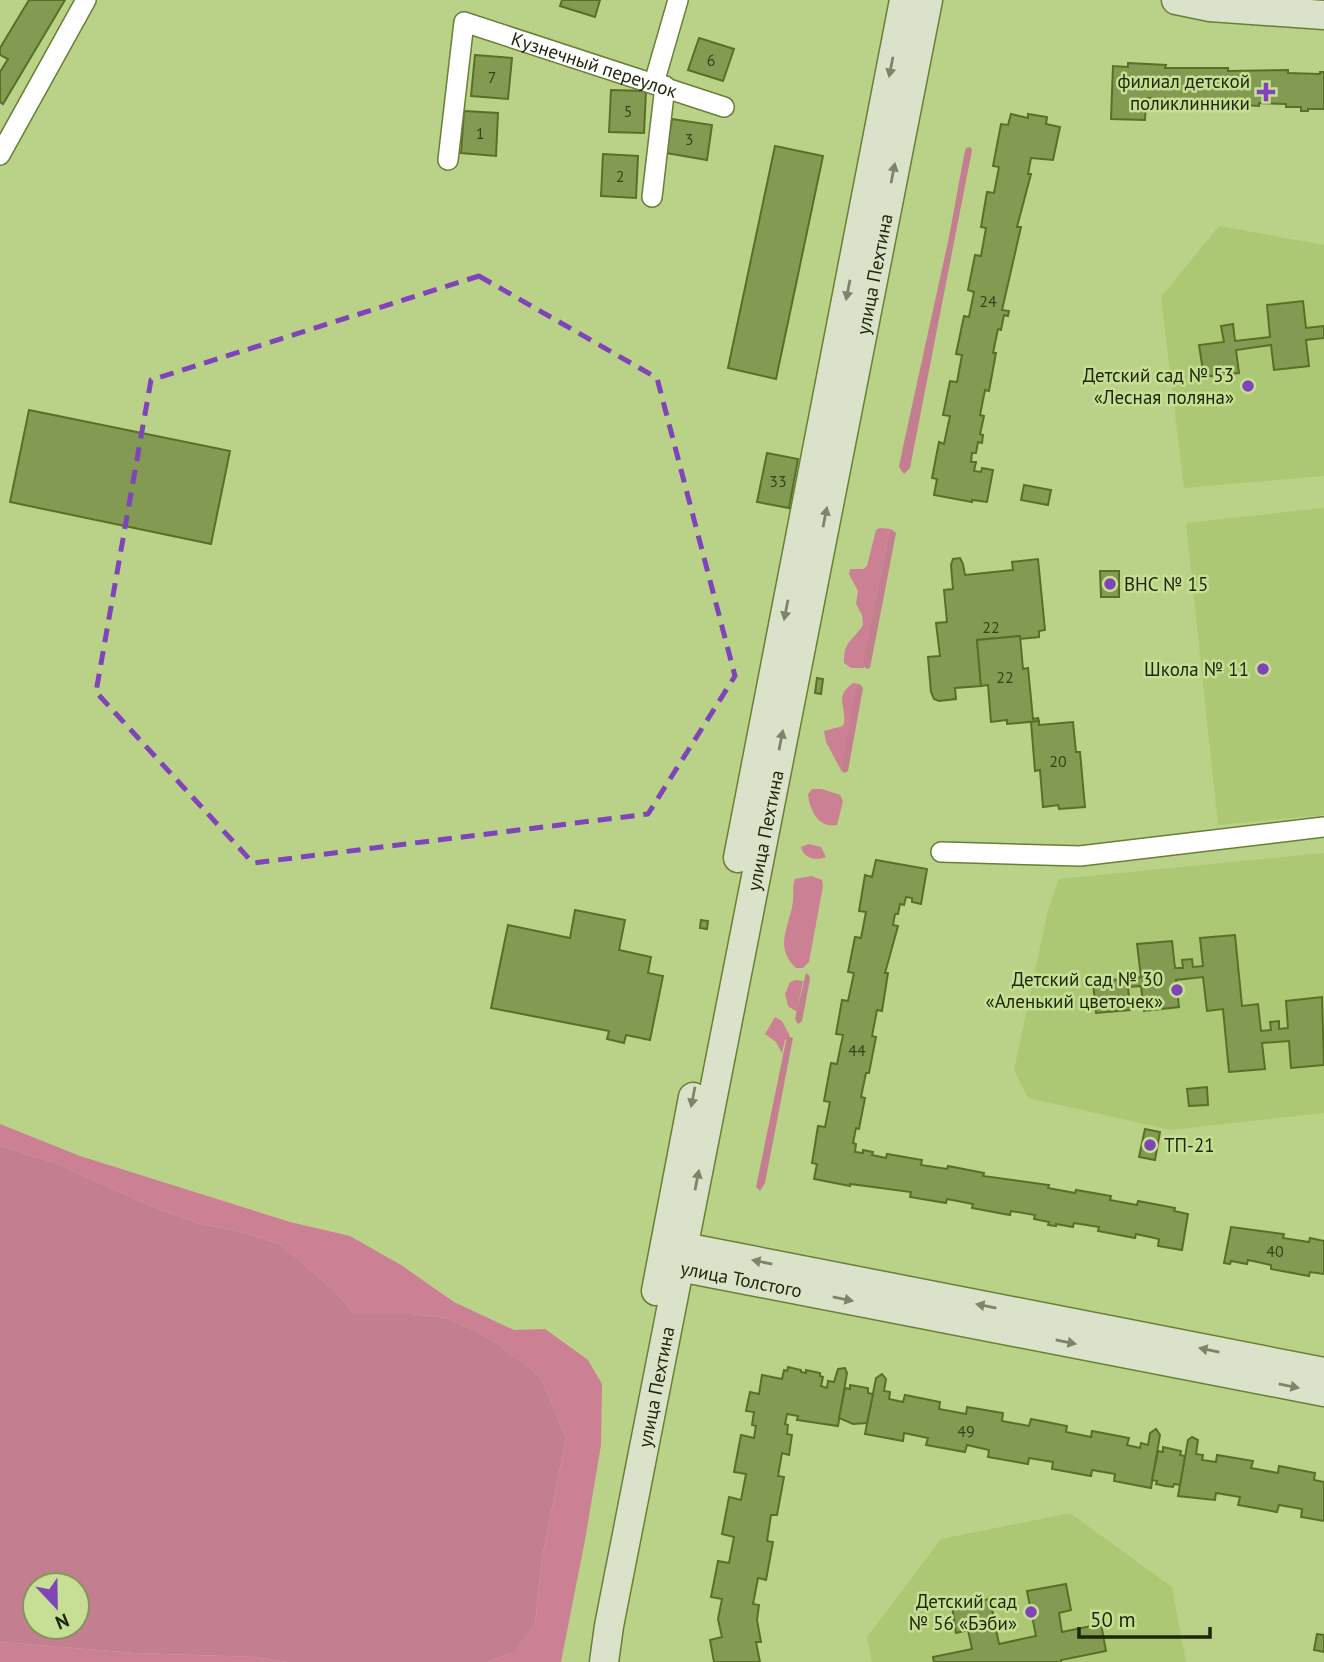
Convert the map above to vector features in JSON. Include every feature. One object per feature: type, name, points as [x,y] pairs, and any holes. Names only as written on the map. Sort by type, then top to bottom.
[{"type":"street","points":[[0,155],[86,0]]},
{"type":"street","points":[[652,197],[659,85],[678,0]]},
{"type":"street","name":"улица Пехтина","points":[[604,1662],[675,1256],[904,0]]},
{"type":"street","name":"улица Пехтина","points":[[586,1662],[675,1256],[766,818],[928,0]]},
{"type":"street","points":[[1176,0],[1210,7],[1324,15]]},
{"type":"street","name":"Кузнечный переулок","points":[[448,160],[464,22],[724,107]]},
{"type":"street","points":[[941,852],[1080,856],[1324,827]]},
{"type":"street","name":"улица Толстого","points":[[675,1256],[1324,1372]]},
{"type":"street","name":"улица Толстого","points":[[675,1256],[1324,1392]]},
{"type":"highlighted area","points":[[479,276],[657,378],[735,676],[648,814],[253,863],[96,692],[151,380]]},
{"type":"shaded area","points":[[970,147],[972,150],[910,468],[904,474],[899,467],[903,447],[964,155],[966,148]]},
{"type":"shaded area","name":"Детский сад № 53 «Лесная поляна»","points":[[1219,226],[1324,245],[1324,476],[1184,488],[1161,297]]},
{"type":"shaded area","name":"Школа № 11","points":[[1324,508],[1324,815],[1218,825],[1186,523]]},
{"type":"shaded area","points":[[891,529],[896,533],[870,668],[867,669],[862,665]]},
{"type":"shaded area","points":[[891,529],[863,662],[864,668],[851,668],[844,663],[845,650],[863,625],[862,615],[856,604],[858,591],[849,574],[850,569],[863,569],[867,566],[876,530]]},
{"type":"shaded area","points":[[853,683],[860,684],[855,688],[842,772],[826,742],[824,731],[843,726],[842,698]]},
{"type":"shaded area","points":[[860,684],[863,688],[848,771],[844,773],[841,769],[855,688]]},
{"type":"shaded area","points":[[812,789],[840,795],[843,801],[837,825],[825,824],[816,817],[808,794]]},
{"type":"shaded area","points":[[809,844],[821,847],[826,857],[814,859],[808,856],[801,847]]},
{"type":"shaded area","name":"Детский сад № 30 «Аленький цветочек»","points":[[1324,853],[1324,1113],[1171,1130],[1028,1098],[1014,1070],[1048,910],[1059,879]]},
{"type":"shaded area","points":[[811,876],[822,880],[823,886],[809,962],[803,968],[796,968],[785,952],[785,936],[795,879]]},
{"type":"shaded area","points":[[806,973],[810,979],[802,1021],[798,1024],[795,1019]]},
{"type":"shaded area","points":[[803,981],[797,1012],[788,1006],[785,994],[790,982]]},
{"type":"shaded area","points":[[775,1017],[782,1021],[790,1036],[785,1040],[782,1053],[776,1042],[765,1034]]},
{"type":"shaded area","points":[[787,1036],[793,1038],[765,1183],[760,1191],[756,1187]]},
{"type":"shaded area","points":[[0,1124],[80,1156],[290,1222],[350,1236],[401,1265],[454,1302],[514,1330],[545,1329],[588,1360],[602,1384],[601,1445],[561,1662],[488,1662],[515,1652],[535,1624],[542,1558],[566,1438],[540,1376],[498,1344],[446,1318],[411,1314],[354,1314],[336,1292],[280,1244],[197,1223],[153,1207],[55,1163],[0,1146]]},
{"type":"shaded area","points":[[0,1146],[55,1163],[153,1207],[197,1223],[280,1244],[336,1292],[354,1314],[411,1314],[446,1318],[476,1331],[540,1376],[566,1438],[542,1558],[535,1624],[515,1652],[488,1662],[288,1662],[254,1657],[135,1653],[0,1642]]},
{"type":"shaded area","name":"Детский сад № 56 «Бэби»","points":[[1070,1513],[1172,1587],[1186,1662],[872,1662],[867,1637],[941,1539]]},
{"type":"shaded area","points":[[0,1642],[135,1653],[254,1657],[288,1662],[0,1662]]},
{"type":"building","points":[[29,0],[65,0],[3,104],[0,102],[0,72],[8,59],[0,55],[0,48]]},
{"type":"building","points":[[562,0],[600,0],[595,17],[560,6]]},
{"type":"building","points":[[699,38],[734,49],[723,81],[688,70]]},
{"type":"building","points":[[475,55],[512,58],[508,99],[471,96]]},
{"type":"building","points":[[1128,63],[1166,65],[1165,68],[1228,68],[1228,71],[1324,72],[1324,109],[1301,111],[1301,107],[1286,107],[1286,104],[1259,103],[1259,106],[1242,105],[1242,108],[1237,107],[1237,104],[1155,102],[1155,98],[1146,98],[1145,120],[1111,119],[1113,66],[1128,67]]},
{"type":"building","points":[[611,90],[646,91],[644,133],[609,132]]},
{"type":"building","points":[[464,111],[498,113],[496,156],[461,153]]},
{"type":"building","points":[[1011,114],[1028,118],[1028,114],[1047,117],[1046,124],[1060,127],[1053,160],[1031,158],[1028,174],[1031,174],[1017,227],[1021,227],[1002,310],[1009,311],[1008,316],[1004,315],[1001,330],[998,329],[989,391],[985,390],[980,415],[984,416],[980,434],[983,435],[982,443],[978,442],[976,453],[972,453],[971,462],[976,462],[974,471],[981,472],[982,468],[993,470],[987,502],[972,502],[934,495],[937,479],[932,478],[939,442],[944,444],[950,416],[943,415],[950,381],[957,382],[962,355],[956,354],[964,316],[969,317],[974,292],[968,290],[975,255],[981,256],[986,228],[981,227],[987,192],[994,193],[999,167],[993,166],[1001,124],[1008,125]]},
{"type":"building","points":[[672,119],[712,125],[707,160],[666,153]]},
{"type":"building","points":[[775,146],[823,156],[776,379],[728,368]]},
{"type":"building","points":[[603,154],[638,156],[636,198],[601,196]]},
{"type":"building","points":[[1303,301],[1306,328],[1324,326],[1324,338],[1306,340],[1309,366],[1274,370],[1271,345],[1236,350],[1239,373],[1204,377],[1199,345],[1224,342],[1221,326],[1233,324],[1235,341],[1270,337],[1267,305]]},
{"type":"building","points":[[29,410],[230,451],[211,544],[10,502]]},
{"type":"building","points":[[767,453],[798,459],[789,508],[757,502]]},
{"type":"building","points":[[1024,485],[1051,490],[1048,505],[1021,500]]},
{"type":"building","points":[[960,558],[965,575],[1013,570],[1012,562],[1038,559],[1045,630],[1039,631],[1039,637],[977,640],[981,686],[955,688],[956,699],[939,701],[934,699],[931,692],[928,657],[940,656],[936,623],[947,622],[944,590],[953,589],[951,565],[953,559]]},
{"type":"building","name":"ВНС № 15","points":[[1100,571],[1119,571],[1119,597],[1101,597]]},
{"type":"building","points":[[1020,636],[1023,669],[1028,668],[1033,719],[1038,718],[1039,721],[1007,724],[1007,720],[991,722],[988,685],[981,686],[977,640]]},
{"type":"building","points":[[817,678],[823,679],[821,694],[815,693]]},
{"type":"building","points":[[1039,721],[1039,725],[1073,722],[1076,752],[1080,752],[1085,807],[1043,807],[1040,770],[1035,771],[1031,722]]},
{"type":"building","points":[[876,860],[927,869],[921,904],[906,897],[904,905],[900,904],[898,914],[895,914],[893,925],[898,926],[885,973],[888,973],[882,1011],[877,1010],[872,1036],[876,1037],[861,1097],[865,1098],[859,1129],[856,1128],[853,1143],[856,1144],[855,1152],[863,1153],[863,1150],[886,1158],[887,1154],[922,1160],[921,1165],[947,1169],[948,1166],[984,1173],[983,1176],[1049,1185],[1048,1188],[1075,1193],[1076,1190],[1111,1196],[1110,1200],[1137,1205],[1138,1201],[1175,1208],[1174,1211],[1188,1214],[1182,1250],[1158,1246],[1159,1239],[1136,1234],[1135,1238],[1074,1223],[1073,1227],[1048,1225],[1049,1222],[1034,1219],[1035,1215],[1011,1211],[1010,1215],[972,1208],[973,1204],[947,1199],[946,1203],[910,1197],[911,1192],[850,1186],[814,1179],[817,1164],[812,1163],[818,1126],[825,1127],[830,1102],[824,1101],[831,1063],[837,1064],[843,1035],[836,1034],[842,1000],[848,1001],[854,973],[848,972],[855,937],[861,938],[866,912],[859,911],[865,875],[872,877]]},
{"type":"building","points":[[575,910],[625,920],[619,950],[651,957],[648,973],[663,976],[650,1040],[626,1035],[624,1043],[607,1039],[609,1031],[491,1008],[508,925],[570,938]]},
{"type":"building","points":[[701,920],[708,921],[707,929],[700,928]]},
{"type":"building","points":[[1235,935],[1242,1006],[1258,1004],[1261,1031],[1271,1030],[1270,1022],[1279,1021],[1279,1029],[1288,1028],[1286,1001],[1322,997],[1324,1065],[1291,1068],[1289,1041],[1262,1043],[1265,1069],[1229,1072],[1223,1009],[1207,1011],[1203,977],[1176,980],[1179,1007],[1144,1011],[1141,986],[1128,987],[1130,1010],[1096,1013],[1093,982],[1141,977],[1137,944],[1172,941],[1175,968],[1183,968],[1182,960],[1192,959],[1193,967],[1203,966],[1200,938]]},
{"type":"building","points":[[1207,1087],[1208,1105],[1189,1106],[1187,1089]]},
{"type":"building","name":"ТП-21","points":[[1145,1129],[1160,1132],[1155,1160],[1139,1157]]},
{"type":"building","points":[[1231,1227],[1284,1234],[1283,1238],[1309,1242],[1310,1238],[1324,1241],[1324,1274],[1310,1272],[1309,1276],[1271,1269],[1271,1265],[1248,1260],[1247,1264],[1231,1261],[1230,1264],[1224,1263]]},
{"type":"building","points":[[788,1367],[806,1373],[806,1370],[820,1373],[823,1377],[821,1386],[827,1388],[828,1381],[834,1382],[838,1369],[845,1368],[847,1373],[838,1426],[797,1420],[798,1416],[787,1414],[787,1434],[792,1435],[789,1455],[782,1453],[778,1476],[784,1477],[777,1515],[771,1515],[767,1541],[773,1542],[766,1580],[758,1578],[753,1604],[759,1605],[757,1620],[761,1642],[756,1642],[760,1662],[714,1662],[710,1640],[722,1637],[718,1619],[722,1599],[711,1597],[718,1561],[729,1563],[734,1537],[722,1534],[729,1497],[741,1500],[746,1474],[734,1472],[741,1435],[754,1438],[754,1412],[746,1411],[750,1392],[759,1394],[762,1375],[782,1379],[784,1370],[787,1371]]},
{"type":"building","points":[[882,1374],[886,1379],[884,1391],[890,1392],[889,1399],[903,1402],[905,1395],[940,1402],[939,1409],[966,1414],[967,1407],[1003,1413],[1002,1421],[1029,1426],[1031,1419],[1067,1426],[1066,1432],[1091,1437],[1092,1431],[1129,1438],[1127,1445],[1140,1448],[1141,1443],[1148,1445],[1150,1433],[1156,1429],[1160,1435],[1151,1488],[1114,1481],[1115,1474],[1092,1470],[1091,1476],[1052,1469],[1053,1462],[1029,1458],[1028,1464],[988,1457],[989,1450],[967,1445],[965,1452],[926,1445],[928,1438],[904,1433],[903,1441],[865,1434],[876,1378]]},
{"type":"building","points":[[850,1385],[868,1388],[868,1393],[873,1394],[867,1423],[853,1424],[839,1418],[845,1388],[850,1389]]},
{"type":"building","points":[[1192,1437],[1198,1440],[1196,1454],[1203,1455],[1202,1460],[1216,1462],[1217,1455],[1253,1461],[1251,1468],[1278,1473],[1279,1466],[1315,1473],[1314,1480],[1324,1482],[1324,1521],[1301,1517],[1302,1509],[1279,1505],[1277,1512],[1238,1505],[1240,1497],[1216,1493],[1215,1500],[1178,1496],[1188,1440]]},
{"type":"building","points":[[1163,1447],[1181,1451],[1180,1455],[1185,1456],[1180,1485],[1165,1486],[1152,1480],[1158,1451],[1163,1452]]},
{"type":"building","points":[[1066,1584],[1071,1610],[1059,1613],[1062,1632],[1101,1624],[1106,1651],[1061,1662],[934,1662],[933,1657],[972,1649],[968,1630],[956,1633],[952,1606],[990,1599],[999,1644],[1036,1636],[1027,1591]]},
{"type":"building","points":[[1317,1634],[1324,1635],[1324,1652],[1314,1650]]},
{"type":"place","name":"филиал детской поликлинники","points":[[1266,92]]},
{"type":"place","name":"Детский сад № 53 «Лесная поляна»","points":[[1248,386]]},
{"type":"place","name":"ВНС № 15","points":[[1110,584]]},
{"type":"place","name":"Школа № 11","points":[[1263,669]]},
{"type":"place","name":"Детский сад № 30 «Аленький цветочек»","points":[[1177,990]]},
{"type":"place","name":"ТП-21","points":[[1150,1145]]},
{"type":"place","name":"Детский сад № 56 «Бэби»","points":[[1031,1612]]}]
